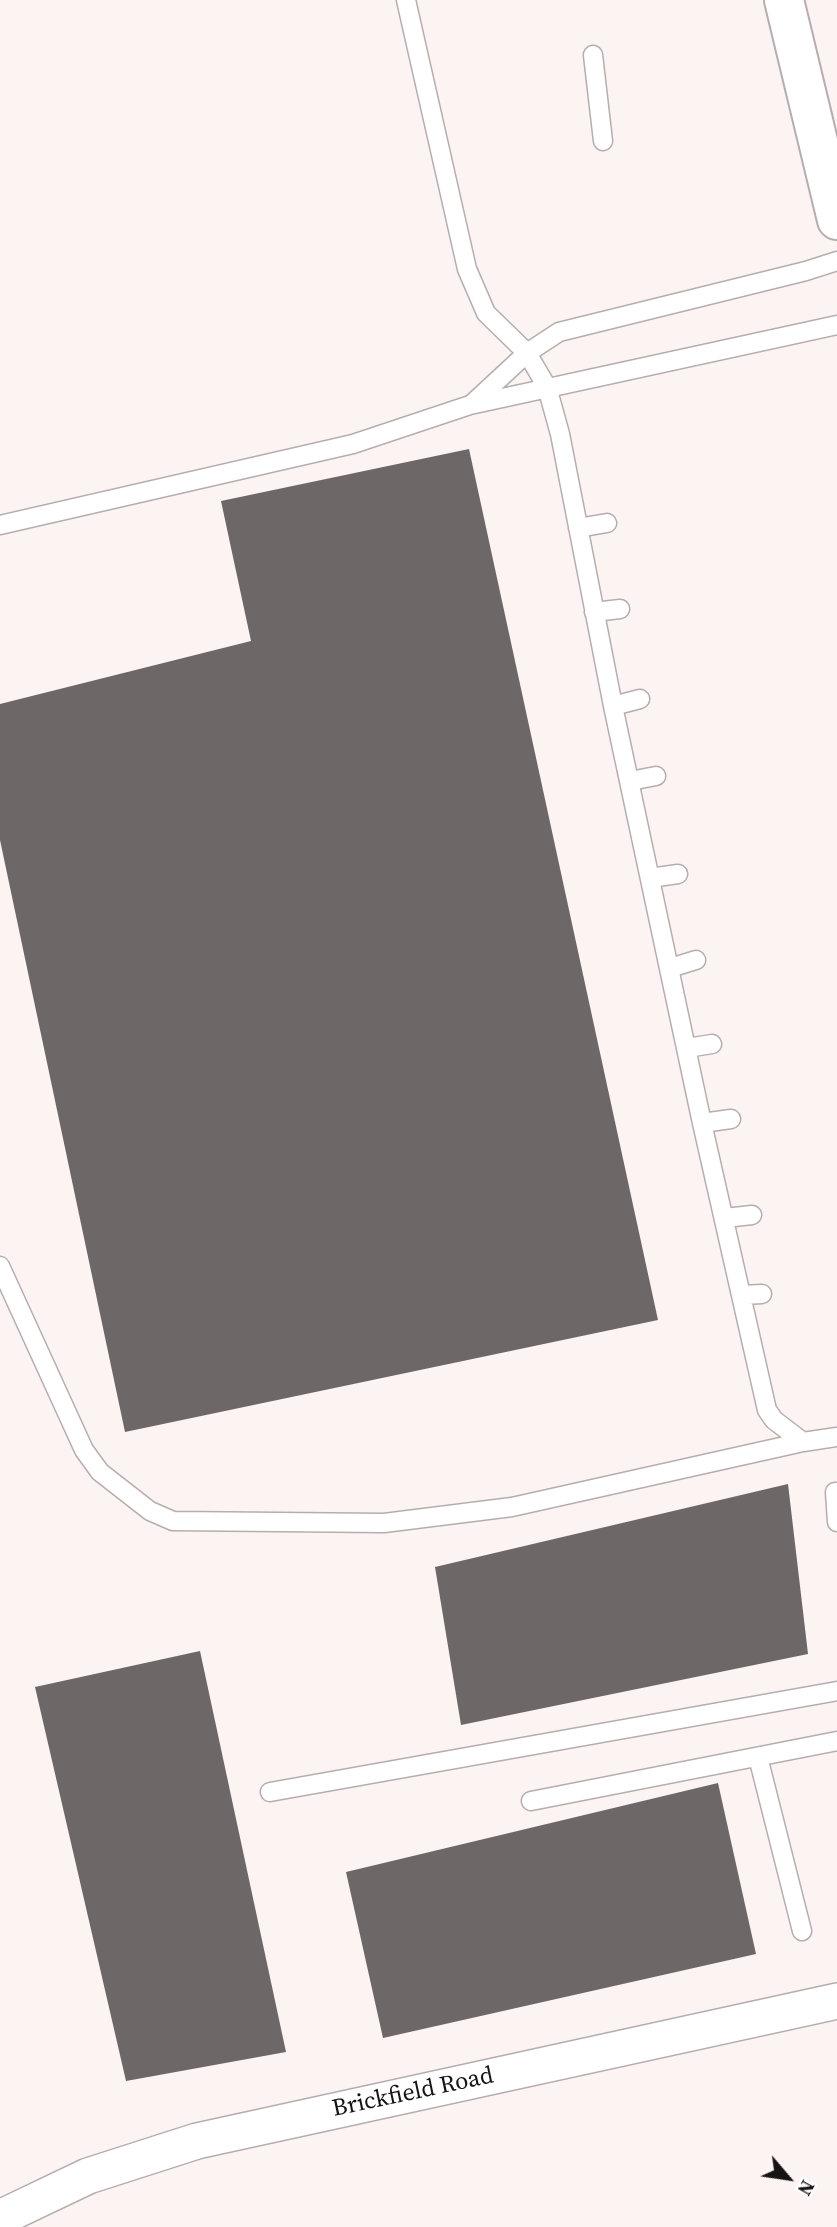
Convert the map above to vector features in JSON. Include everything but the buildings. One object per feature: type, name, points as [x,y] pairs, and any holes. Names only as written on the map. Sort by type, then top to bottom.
[{"type":"main road","points":[[784,0],[837,220]]},
{"type":"street","name":"Brickfield Road","points":[[0,2218],[88,2176],[197,2141],[837,2001]]},
{"type":"lane","points":[[406,0],[467,269],[486,313],[527,353],[547,387],[560,434],[613,706],[702,1123],[767,1410],[774,1420],[803,1443]]},
{"type":"lane","points":[[593,55],[603,141]]},
{"type":"lane","points":[[470,405],[527,353],[559,332],[780,278],[837,261]]},
{"type":"lane","points":[[0,525],[353,444],[470,405],[837,325]]},
{"type":"lane","points":[[578,528],[607,523]]},
{"type":"lane","points":[[594,612],[620,609]]},
{"type":"lane","points":[[613,706],[640,699]]},
{"type":"lane","points":[[630,781],[656,776]]},
{"type":"lane","points":[[650,878],[678,874]]},
{"type":"lane","points":[[670,968],[696,960]]},
{"type":"lane","points":[[687,1048],[712,1044]]},
{"type":"lane","points":[[702,1123],[731,1119]]},
{"type":"lane","points":[[725,1218],[752,1215]]},
{"type":"lane","points":[[0,1266],[84,1450],[100,1472],[150,1511],[173,1521],[384,1522],[512,1507],[837,1437]]},
{"type":"lane","points":[[742,1295],[762,1294]]},
{"type":"lane","points":[[835,1492],[837,1522]]},
{"type":"lane","points":[[270,1792],[837,1691]]},
{"type":"lane","points":[[531,1801],[837,1741]]},
{"type":"lane","points":[[758,1757],[802,1931]]}]
